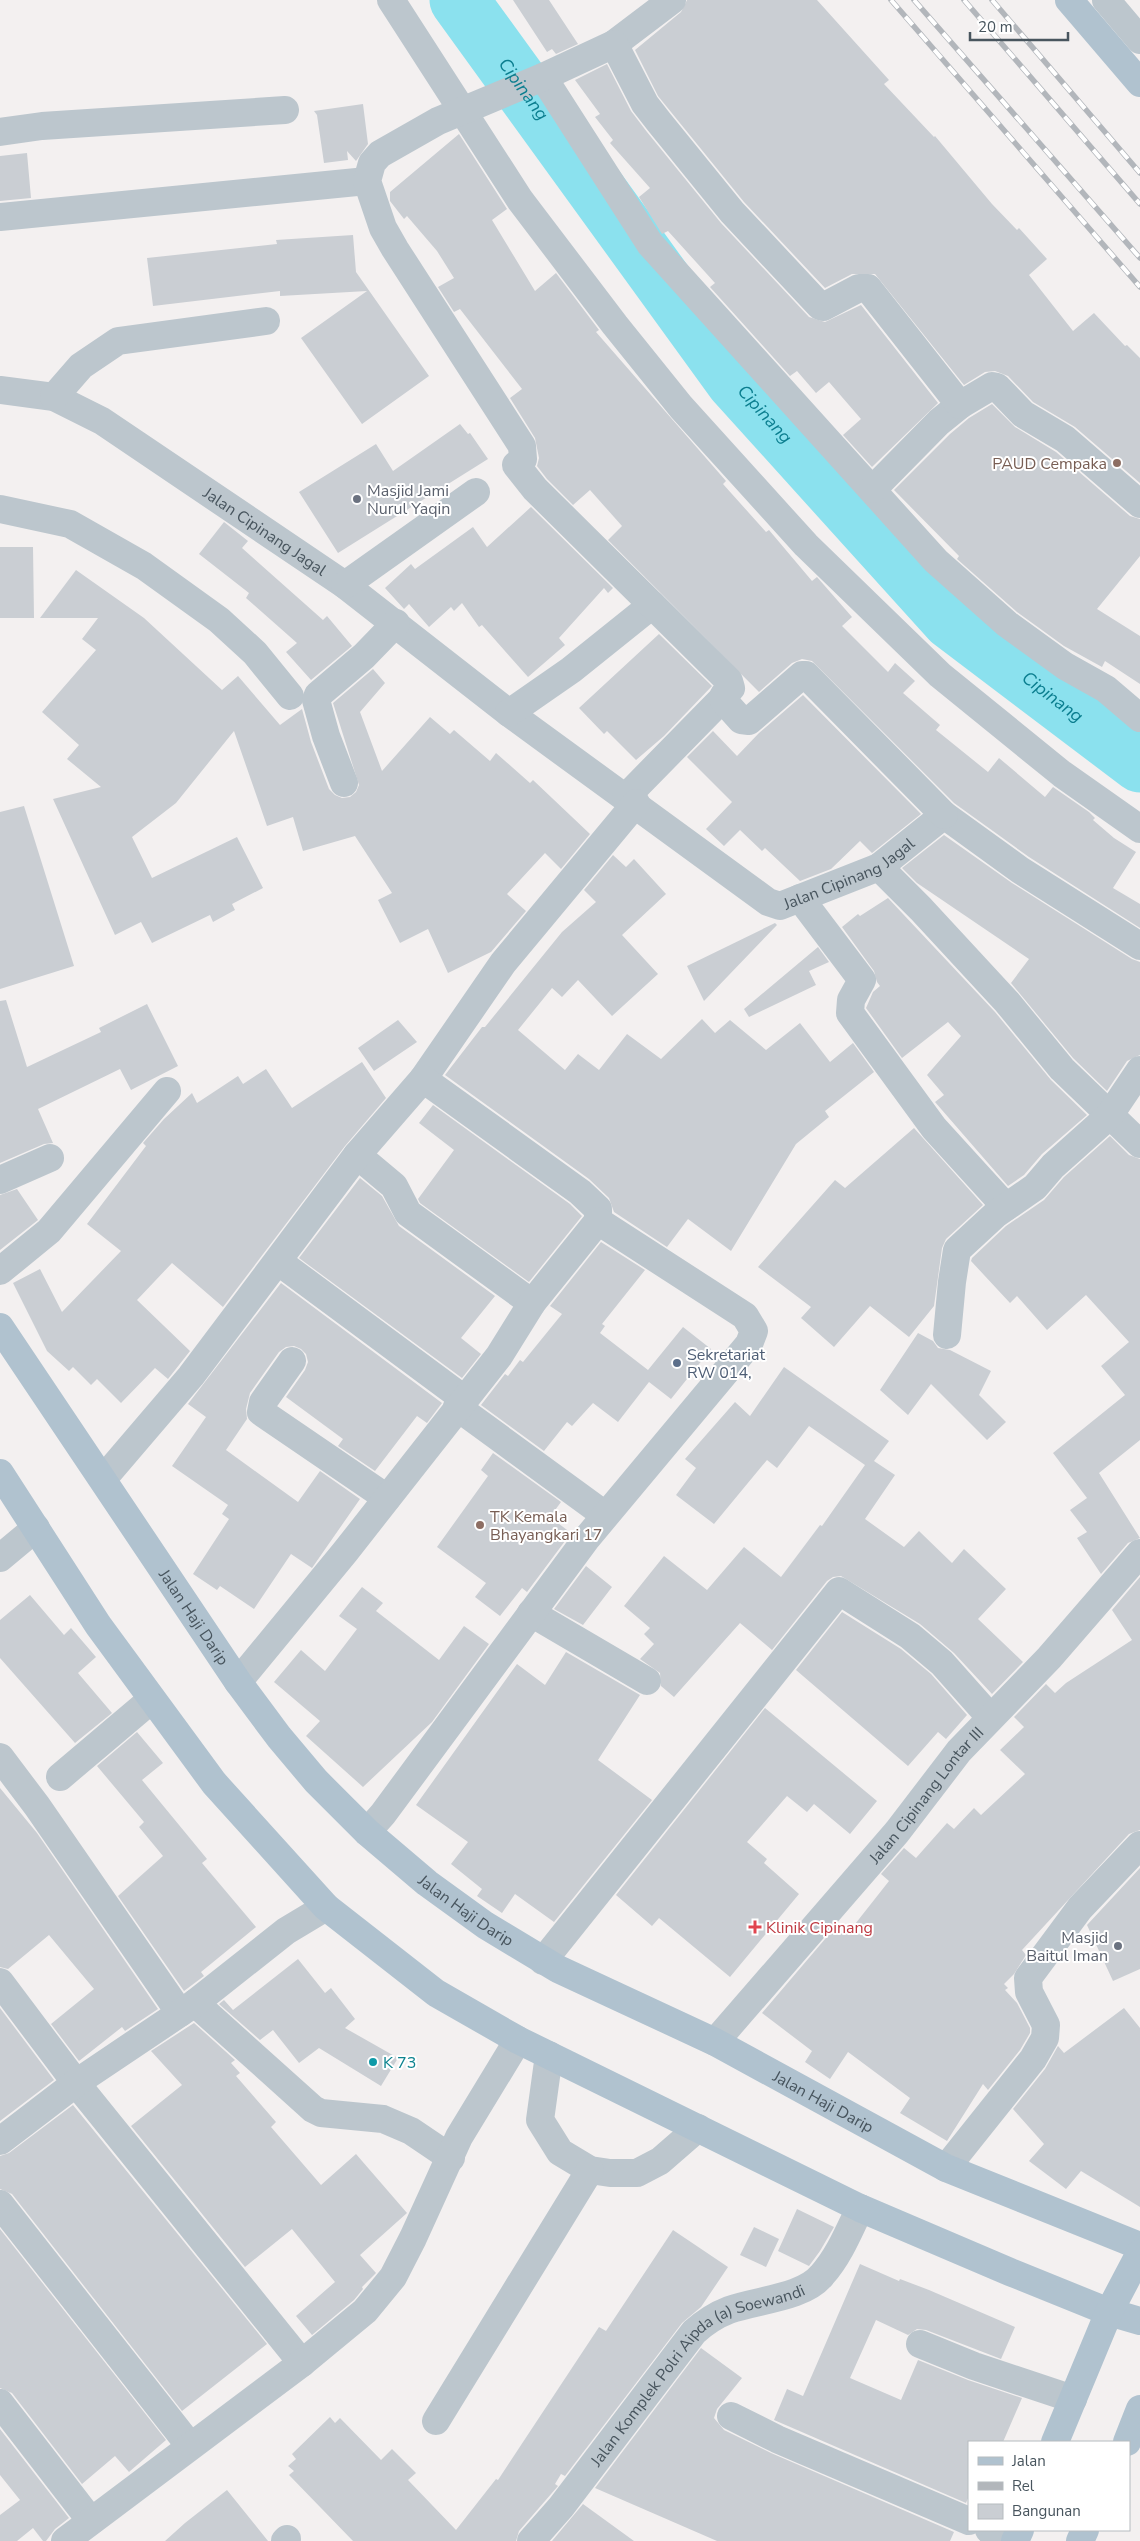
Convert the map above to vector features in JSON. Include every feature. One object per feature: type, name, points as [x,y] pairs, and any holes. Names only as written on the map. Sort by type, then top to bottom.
[{"type":"main road","points":[[1070,0],[1140,83]]},
{"type":"main road","name":"Jalan Haji Darip","points":[[0,1326],[238,1682],[279,1737],[310,1774],[367,1832],[427,1883],[485,1925],[543,1961],[715,2042],[946,2168],[1140,2246]]},
{"type":"main road","points":[[0,1473],[98,1625],[151,1700],[214,1783],[326,1907],[436,1993],[518,2040],[860,2208],[1109,2312],[1140,2321]]},
{"type":"main road","points":[[1055,2441],[1109,2312],[1140,2253]]},
{"type":"street","points":[[391,0],[474,106],[520,200],[616,326],[681,407],[806,545],[940,675],[1062,774],[1140,829]]},
{"type":"street","points":[[102,1479],[191,1376],[357,1155],[423,1079],[503,963],[631,800],[731,688],[729,681],[602,554],[558,514],[516,465],[523,459],[522,446],[395,249],[383,228],[367,181],[372,163],[380,154],[474,106],[614,44],[672,0]]},
{"type":"street","points":[[1106,0],[1140,40]]},
{"type":"street","points":[[614,44],[645,104],[659,122],[732,212],[820,306],[823,307],[859,288],[868,288],[960,405]]},
{"type":"street","points":[[536,80],[650,244],[936,561],[1007,624],[1065,666],[1106,689],[1140,718]]},
{"type":"street","points":[[0,132],[42,126],[285,110]]},
{"type":"street","points":[[0,217],[367,181]]},
{"type":"street","points":[[54,396],[81,366],[118,341],[266,321]]},
{"type":"street","points":[[873,489],[939,422],[960,405],[992,386],[997,387],[1023,414],[1065,439],[1140,504]]},
{"type":"street","name":"Jalan Cipinang Jagal","points":[[0,390],[54,396],[102,421],[345,585],[509,713],[631,800],[768,902],[780,906],[879,867],[944,815]]},
{"type":"street","points":[[345,585],[476,492]]},
{"type":"street","points":[[0,509],[70,524],[144,566],[218,620],[255,653],[290,696]]},
{"type":"street","points":[[509,713],[571,670],[652,605]]},
{"type":"street","points":[[344,783],[326,736],[316,700],[318,695],[364,656],[396,623]]},
{"type":"street","points":[[723,698],[725,703],[741,720],[749,721],[802,675],[806,675],[944,815],[1020,870],[1140,946]]},
{"type":"street","points":[[879,867],[928,916],[1006,1002],[1062,1068],[1109,1116],[1140,1144]]},
{"type":"street","points":[[800,898],[862,980],[852,1000],[850,1013],[934,1128],[1006,1207]]},
{"type":"street","points":[[947,1335],[957,1250],[976,1231],[1006,1207],[1036,1187],[1052,1166],[1109,1116],[1140,1070]]},
{"type":"street","points":[[238,1682],[499,1356],[532,1303],[598,1221],[598,1209],[580,1192],[423,1079]]},
{"type":"street","points":[[0,1271],[49,1231],[166,1091]]},
{"type":"street","points":[[357,1155],[394,1186],[408,1213],[532,1303]]},
{"type":"street","points":[[0,1180],[50,1158]]},
{"type":"street","points":[[367,1832],[383,1814],[605,1515],[749,1344],[754,1331],[745,1316],[598,1221]]},
{"type":"street","points":[[278,1262],[605,1515]]},
{"type":"street","points":[[292,1362],[263,1402],[261,1412],[387,1498]]},
{"type":"street","points":[[0,1558],[36,1528]]},
{"type":"street","name":"Jalan Cipinang Lontar III","points":[[715,2042],[897,1832],[959,1751],[1049,1658],[1140,1552]]},
{"type":"street","points":[[543,1961],[839,1591],[910,1636],[942,1663],[990,1718]]},
{"type":"street","points":[[531,1613],[647,1681]]},
{"type":"street","points":[[60,1777],[151,1700]]},
{"type":"street","points":[[0,1757],[187,2008],[313,2109],[321,2113],[383,2119],[411,2131],[451,2158]]},
{"type":"street","points":[[946,2168],[1033,2059],[1044,2038],[1046,2025],[1029,1992],[1028,1978],[1080,1908],[1140,1845]]},
{"type":"street","points":[[0,2141],[76,2082],[187,2008],[286,1931],[326,1907]]},
{"type":"street","points":[[0,1982],[76,2082],[302,2363]]},
{"type":"street","points":[[65,2541],[302,2363],[365,2310],[393,2276],[460,2137],[518,2040]]},
{"type":"street","points":[[549,2055],[540,2120],[560,2152],[590,2170],[610,2173],[637,2173],[660,2161],[698,2128]]},
{"type":"street","points":[[436,2421],[590,2170]]},
{"type":"street","points":[[0,2204],[190,2446]]},
{"type":"street","name":"Jalan Komplek Polri Aipda (a) Soewandi","points":[[532,2541],[561,2507],[694,2332],[707,2321],[728,2310],[805,2288],[822,2277],[840,2250],[860,2208]]},
{"type":"street","points":[[920,2344],[974,2366],[1073,2399]]},
{"type":"street","points":[[0,2403],[91,2521]]},
{"type":"street","points":[[731,2416],[777,2439],[968,2521]]},
{"type":"street","points":[[991,2531],[1015,2541]]},
{"type":"building","points":[[513,0],[549,0],[578,44],[556,54],[552,49],[547,52]]},
{"type":"building","points":[[687,0],[817,0],[889,80],[884,84],[935,136],[992,204],[1017,230],[1019,228],[1047,259],[1029,275],[1073,331],[1094,313],[1125,346],[1127,345],[1140,358],[1140,483],[1075,427],[1033,402],[1008,376],[995,371],[985,372],[964,385],[875,274],[852,274],[825,288],[744,202],[658,96],[635,50],[681,12]]},
{"type":"building","points":[[607,64],[631,111],[647,132],[721,223],[809,317],[825,322],[861,305],[938,403],[872,467],[843,435],[861,419],[829,382],[816,393],[797,371],[790,376],[710,287],[715,283],[668,231],[662,234],[639,197],[650,188],[610,143],[613,140],[595,117],[600,114],[575,80]]},
{"type":"building","points":[[363,104],[368,144],[356,161],[347,151],[348,160],[324,163],[317,115],[314,111]]},
{"type":"building","points":[[459,134],[507,209],[492,220],[535,291],[556,273],[599,330],[596,332],[726,481],[723,484],[766,532],[769,530],[812,581],[817,577],[852,617],[842,626],[888,672],[895,663],[915,681],[903,693],[940,725],[936,730],[988,772],[999,758],[1045,797],[1053,787],[1089,812],[1095,818],[1093,820],[1114,838],[1136,852],[1113,888],[1140,904],[1140,928],[1029,857],[954,803],[812,661],[802,659],[792,663],[759,692],[608,540],[622,526],[590,490],[573,505],[547,479],[537,466],[539,458],[535,438],[510,398],[522,389],[460,309],[454,312],[438,287],[454,278],[437,251],[407,216],[404,219],[390,201],[390,192]]},
{"type":"building","points":[[27,153],[31,198],[0,201],[0,156]]},
{"type":"building","points":[[353,235],[356,272],[429,376],[362,424],[301,338],[367,291],[280,296],[280,291],[153,306],[147,258],[277,244],[276,240]]},
{"type":"building","points":[[992,404],[1015,427],[1056,452],[1130,516],[1140,519],[1140,556],[1097,609],[1140,636],[1140,684],[1105,661],[1102,667],[1064,646],[1017,612],[957,559],[959,556],[894,490],[950,434],[969,418]]},
{"type":"building","name":"Masjid Jami Nurul Yaqin","points":[[460,424],[468,434],[470,433],[488,459],[338,553],[299,492],[376,444],[393,471]]},
{"type":"building","points":[[531,507],[613,588],[608,593],[604,588],[559,638],[565,645],[528,677],[482,625],[479,627],[462,603],[454,611],[451,607],[429,627],[409,604],[404,609],[385,588],[411,564],[415,569],[473,527],[487,547]]},
{"type":"building","points":[[224,522],[248,541],[242,548],[323,620],[327,616],[352,646],[311,680],[286,652],[297,643],[246,598],[249,593],[199,554]]},
{"type":"building","points":[[0,547],[33,547],[34,618],[0,618]]},
{"type":"building","points":[[76,570],[144,618],[222,690],[238,676],[280,725],[302,709],[311,742],[329,789],[335,795],[342,798],[350,797],[356,792],[359,785],[333,703],[373,669],[385,683],[360,712],[382,771],[430,717],[450,734],[454,730],[490,761],[496,753],[530,783],[533,780],[590,834],[561,869],[545,853],[507,894],[526,911],[491,952],[448,973],[428,929],[400,943],[378,900],[392,893],[355,836],[303,851],[293,817],[267,826],[234,731],[176,803],[132,837],[152,878],[237,837],[263,888],[232,904],[235,910],[213,922],[210,915],[152,943],[141,922],[115,935],[53,799],[101,787],[67,759],[79,745],[42,712],[96,650],[82,639],[98,618],[40,618]]},
{"type":"building","points":[[659,634],[712,686],[664,736],[636,760],[607,731],[604,734],[579,708]]},
{"type":"building","points":[[803,695],[921,814],[872,853],[860,841],[831,869],[800,881],[765,848],[762,851],[740,830],[724,846],[706,829],[732,802],[687,757],[713,731],[737,756],[759,733]]},
{"type":"building","points":[[24,806],[74,966],[0,989],[0,812]]},
{"type":"building","points":[[944,835],[1012,883],[1132,959],[1140,962],[1140,1055],[1127,1061],[1107,1091],[1073,1058],[1011,983],[1029,959],[917,883],[902,868]]},
{"type":"building","points":[[613,855],[626,867],[634,859],[666,894],[622,935],[658,974],[612,1016],[578,980],[562,997],[552,988],[518,1030],[565,1070],[578,1054],[599,1070],[627,1034],[661,1059],[702,1019],[715,1033],[730,1020],[766,1050],[800,1023],[830,1062],[853,1043],[874,1072],[825,1111],[829,1117],[796,1144],[731,1251],[688,1219],[667,1247],[614,1212],[609,1198],[589,1179],[445,1075],[482,1027],[485,1027],[562,932],[596,902],[584,890]]},
{"type":"building","points":[[888,898],[995,1012],[1051,1080],[1087,1115],[1042,1154],[1024,1175],[1008,1186],[935,1102],[944,1095],[927,1075],[961,1036],[948,1022],[902,1058],[866,1008],[873,992],[880,986],[874,971],[842,927],[858,914],[860,916]]},
{"type":"building","points":[[775,923],[777,925],[704,1001],[687,966]]},
{"type":"building","points":[[818,947],[829,962],[809,971],[816,985],[749,1017],[744,1009]]},
{"type":"building","points":[[6,1000],[27,1067],[101,1032],[99,1028],[147,1004],[178,1066],[131,1090],[120,1069],[38,1109],[53,1143],[44,1144],[0,1163],[0,1001]]},
{"type":"building","points":[[398,1020],[417,1042],[374,1071],[358,1048]]},
{"type":"building","points":[[362,1062],[386,1098],[345,1146],[223,1307],[172,1263],[137,1300],[190,1351],[168,1379],[155,1368],[121,1403],[97,1379],[91,1385],[73,1367],[69,1371],[47,1351],[13,1283],[40,1269],[62,1312],[121,1251],[87,1224],[146,1146],[143,1143],[164,1119],[192,1093],[197,1103],[238,1076],[243,1084],[266,1069],[292,1108]]},
{"type":"building","points":[[433,1105],[570,1204],[582,1216],[529,1282],[420,1203],[418,1199],[454,1150],[419,1123]]},
{"type":"building","points":[[914,1128],[983,1205],[946,1239],[942,1248],[934,1306],[909,1337],[870,1306],[834,1347],[801,1318],[811,1307],[758,1267],[835,1180],[845,1188]]},
{"type":"building","points":[[1110,1136],[1129,1155],[1140,1159],[1140,1440],[1099,1473],[1140,1538],[1128,1543],[1101,1574],[1077,1538],[1087,1532],[1070,1510],[1087,1498],[1053,1453],[1125,1395],[1101,1366],[1129,1342],[1086,1295],[1047,1330],[1017,1296],[1010,1303],[971,1261],[1006,1226],[1044,1200],[1064,1177]]},
{"type":"building","points":[[360,1178],[382,1196],[399,1226],[495,1296],[461,1338],[481,1354],[462,1378],[299,1258]]},
{"type":"building","points":[[17,1189],[38,1220],[0,1250],[0,1195]]},
{"type":"building","points":[[601,1242],[645,1270],[602,1324],[605,1326],[600,1333],[648,1370],[683,1327],[711,1349],[671,1399],[649,1382],[618,1422],[593,1403],[572,1426],[567,1422],[544,1451],[481,1405],[505,1374],[508,1376],[520,1360],[523,1362],[562,1314],[550,1306]]},
{"type":"building","points":[[281,1283],[442,1403],[427,1423],[417,1416],[375,1471],[338,1446],[343,1439],[286,1397],[305,1370],[308,1362],[306,1354],[294,1346],[286,1347],[279,1352],[250,1393],[246,1409],[247,1419],[226,1450],[298,1502],[320,1471],[360,1499],[312,1568],[291,1554],[254,1609],[220,1586],[217,1590],[193,1574],[229,1519],[222,1514],[228,1505],[172,1466],[206,1417],[188,1404]]},
{"type":"building","points":[[918,1333],[933,1341],[938,1348],[950,1350],[991,1371],[979,1395],[1006,1422],[987,1440],[931,1384],[908,1415],[880,1390]]},
{"type":"building","points":[[784,1367],[889,1441],[874,1461],[895,1475],[865,1519],[904,1547],[919,1531],[952,1563],[964,1549],[1006,1589],[978,1619],[1023,1662],[992,1694],[954,1653],[920,1624],[841,1576],[833,1577],[827,1581],[772,1650],[740,1623],[674,1697],[661,1686],[660,1673],[640,1659],[654,1644],[644,1634],[650,1628],[624,1606],[664,1556],[707,1590],[744,1547],[781,1577],[820,1525],[822,1526],[865,1465],[809,1426],[777,1468],[767,1460],[714,1524],[676,1495],[696,1468],[685,1459],[735,1402],[750,1416]]},
{"type":"building","points":[[493,1453],[561,1502],[550,1517],[571,1533],[527,1592],[522,1588],[500,1616],[475,1597],[486,1583],[437,1547],[488,1476],[481,1470]]},
{"type":"building","points":[[586,1566],[612,1587],[583,1625],[554,1609]]},
{"type":"building","points":[[1140,1577],[1140,1830],[1129,1834],[1022,1950],[1026,1955],[1014,1974],[1004,1984],[1008,1988],[1005,1990],[1017,2003],[1030,2028],[1030,2033],[1020,2050],[988,2090],[983,2084],[947,2141],[900,2113],[910,2098],[848,2052],[830,2079],[805,2062],[812,2051],[762,2013],[837,1925],[848,1933],[889,1881],[881,1874],[904,1848],[916,1858],[947,1823],[954,1829],[974,1808],[981,1815],[1025,1774],[1000,1750],[1024,1727],[1014,1717],[1046,1684],[1055,1693],[1066,1683],[1132,1640],[1112,1610]]},
{"type":"building","points":[[362,1587],[383,1603],[376,1611],[439,1660],[464,1626],[489,1644],[432,1722],[363,1787],[306,1736],[320,1721],[274,1682],[301,1650],[325,1671],[357,1629],[339,1616]]},
{"type":"building","points":[[30,1595],[64,1635],[71,1628],[96,1657],[78,1673],[112,1713],[75,1743],[0,1658],[0,1620]]},
{"type":"building","points":[[842,1612],[901,1649],[931,1674],[967,1715],[946,1739],[938,1732],[908,1766],[796,1670]]},
{"type":"building","points":[[566,1652],[640,1695],[598,1760],[652,1800],[554,1922],[515,1894],[502,1913],[477,1896],[482,1889],[451,1864],[468,1842],[416,1805],[517,1664],[545,1685]]},
{"type":"building","points":[[765,1708],[877,1801],[850,1834],[814,1804],[807,1812],[787,1796],[747,1842],[767,1859],[764,1863],[799,1894],[730,1977],[659,1918],[652,1926],[616,1895]]},
{"type":"building","points":[[137,1732],[163,1763],[142,1780],[207,1859],[202,1863],[256,1927],[201,1972],[204,1976],[184,1991],[118,1896],[163,1856],[139,1827],[144,1822],[97,1766]]},
{"type":"building","points":[[0,1788],[37,1833],[158,2009],[125,2031],[122,2027],[79,2061],[51,2024],[94,1989],[49,1935],[8,1969],[0,1967]]},
{"type":"building","name":"Masjid Baitul Iman","points":[[1140,1868],[1140,1969],[1113,1981],[1087,1925]]},
{"type":"building","points":[[298,1959],[325,1993],[331,1988],[355,2019],[345,2028],[398,2058],[381,2086],[319,2048],[299,2063],[273,2030],[260,2040],[219,2004],[224,2000],[233,2010]]},
{"type":"building","points":[[0,2008],[54,2080],[0,2121]]},
{"type":"building","points":[[1124,2008],[1140,2028],[1140,2207],[1081,2171],[1066,2189],[1029,2161],[1044,2144],[1013,2109],[1045,2069],[1058,2046],[1064,2053]]},
{"type":"building","points":[[194,2023],[235,2060],[231,2063],[240,2073],[236,2076],[276,2122],[271,2127],[321,2185],[356,2154],[407,2213],[360,2255],[376,2273],[362,2287],[363,2289],[354,2300],[312,2335],[296,2316],[335,2282],[292,2229],[245,2267],[131,2126],[182,2085],[151,2051]]},
{"type":"building","points":[[73,2105],[267,2344],[182,2411],[12,2194],[0,2189],[0,2156],[9,2153]]},
{"type":"building","points":[[797,2209],[834,2227],[809,2266],[778,2251]]},
{"type":"building","points":[[754,2227],[779,2239],[766,2267],[740,2255]]},
{"type":"building","points":[[0,2229],[166,2440],[129,2472],[115,2456],[82,2484],[12,2393],[0,2388]]},
{"type":"building","points":[[673,2230],[728,2267],[701,2307],[682,2323],[565,2476],[561,2474],[555,2484],[558,2486],[519,2531],[516,2541],[353,2541],[289,2475],[294,2471],[288,2466],[296,2459],[292,2454],[330,2417],[335,2423],[340,2418],[381,2460],[392,2449],[416,2473],[408,2480],[456,2530],[496,2479],[498,2480],[599,2327],[606,2331]]},
{"type":"building","points":[[860,2264],[899,2281],[900,2279],[929,2290],[1015,2327],[1001,2359],[926,2330],[917,2329],[908,2335],[876,2320],[850,2378],[901,2400],[918,2360],[968,2380],[1022,2398],[1003,2441],[968,2441],[968,2498],[966,2503],[774,2420],[787,2389],[803,2396]]},
{"type":"building","points":[[701,2348],[742,2378],[717,2409],[714,2418],[724,2430],[771,2453],[954,2532],[950,2541],[717,2541],[595,2488]]},
{"type":"building","points":[[0,2429],[69,2518],[55,2529],[46,2541],[43,2541],[33,2528],[17,2541],[0,2541],[0,2515],[20,2500],[0,2475]]},
{"type":"building","points":[[227,2490],[268,2541],[165,2541],[185,2523]]},
{"type":"building","points":[[583,2504],[634,2541],[552,2541]]},
{"type":"waterway","name":"Cipinang","points":[[459,0],[735,381],[951,620],[1140,763]]},
{"type":"railway","points":[[891,0],[1140,287]]},
{"type":"railway","points":[[914,0],[1140,258]]},
{"type":"railway","points":[[964,0],[1140,204]]},
{"type":"railway","points":[[992,0],[1140,173]]},
{"type":"place","name":"PAUD Cempaka","points":[[1117,463]]},
{"type":"place","name":"Masjid Jami Nurul Yaqin","points":[[357,499]]},
{"type":"place","name":"Sekretariat RW 014,","points":[[677,1363]]},
{"type":"place","name":"TK Kemala Bhayangkari 17","points":[[480,1525]]},
{"type":"place","name":"Klinik Cipinang","points":[[755,1927]]},
{"type":"place","name":"Masjid Baitul Iman","points":[[1118,1946]]},
{"type":"place","name":"K 73","points":[[373,2062]]}]
